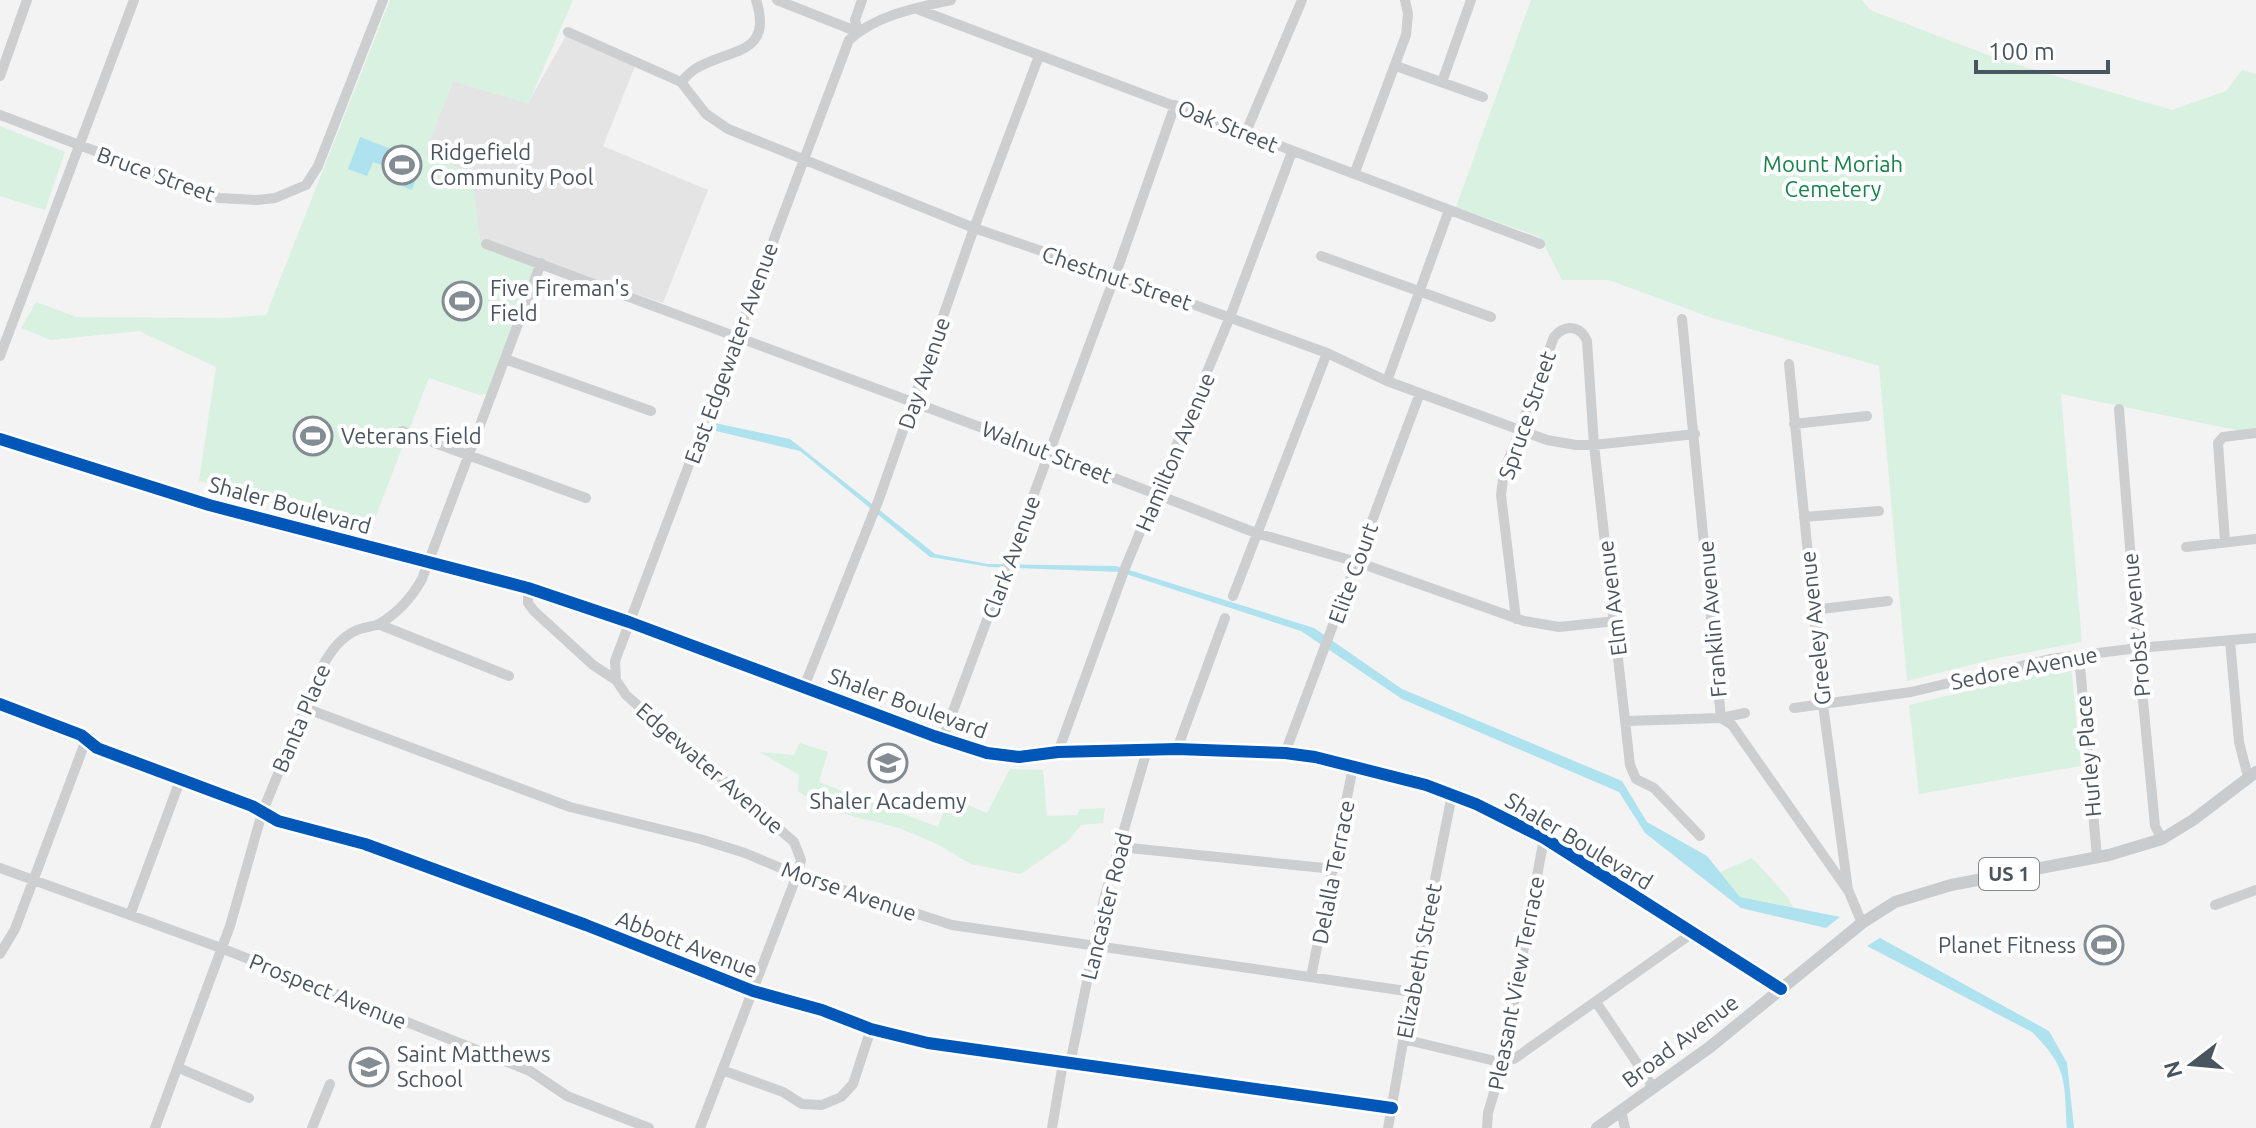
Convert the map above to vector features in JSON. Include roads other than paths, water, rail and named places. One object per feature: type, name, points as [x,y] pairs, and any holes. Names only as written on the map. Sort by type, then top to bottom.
[{"type":"main road","name":"Broad Avenue","points":[[1597,1128],[1710,1047],[1862,923],[1906,897],[1951,885],[2097,857],[2162,839],[2253,777]]},
{"type":"street","points":[[0,76],[27,0]]},
{"type":"street","points":[[0,356],[134,0]]},
{"type":"street","name":"Bruce Street","points":[[0,115],[219,198],[266,199],[306,185],[318,166],[383,0]]},
{"type":"street","points":[[681,82],[694,69],[750,45],[761,24],[756,0]]},
{"type":"street","points":[[777,0],[858,32],[888,16],[951,0]]},
{"type":"street","points":[[858,32],[855,20],[862,0]]},
{"type":"street","points":[[1246,132],[1302,0]]},
{"type":"street","points":[[1355,172],[1396,66],[1408,23],[1405,0]]},
{"type":"street","points":[[1442,82],[1471,0]]},
{"type":"street","name":"Oak Street","points":[[915,8],[1540,244]]},
{"type":"street","name":"Chestnut Street","points":[[568,32],[681,82],[716,122],[974,228],[1230,317],[1327,353],[1387,381],[1547,440],[1594,445],[1695,434]]},
{"type":"street","name":"East Edgewater Avenue","points":[[616,680],[615,661],[629,622],[849,40],[858,32]]},
{"type":"street","name":"Day Avenue","points":[[804,687],[879,499],[974,228],[1039,56]]},
{"type":"street","points":[[1396,66],[1483,97]]},
{"type":"street","name":"Clark Avenue","points":[[943,738],[1115,276],[1175,105]]},
{"type":"street","name":"Hamilton Avenue","points":[[1058,752],[1124,571],[1230,317],[1292,152]]},
{"type":"street","points":[[1387,381],[1449,210]]},
{"type":"street","name":"Walnut Street","points":[[486,244],[1050,453],[1256,533],[1357,562],[1516,619],[1559,627],[1616,621]]},
{"type":"street","points":[[1321,256],[1491,317]]},
{"type":"street","name":"Banta Place","points":[[155,1128],[221,948],[262,813],[322,667],[336,646],[356,630],[378,624],[407,602],[422,579],[541,263]]},
{"type":"street","name":"Franklin Avenue","points":[[1682,319],[1721,718],[1732,725],[1849,892],[1862,923]]},
{"type":"street","name":"Spruce Street","points":[[1516,619],[1501,495],[1504,472],[1554,337],[1569,327],[1581,331]]},
{"type":"street","name":"Elm Avenue","points":[[1581,331],[1587,341],[1594,445],[1630,765],[1636,779],[1654,788],[1700,836]]},
{"type":"street","points":[[1233,596],[1327,353]]},
{"type":"street","points":[[505,359],[651,411]]},
{"type":"street","name":"Greeley Avenue","points":[[1789,364],[1823,705],[1849,892]]},
{"type":"street","name":"Elite Court","points":[[1285,753],[1420,393]]},
{"type":"street","name":"Probst Avenue","points":[[2119,409],[2155,826],[2162,839]]},
{"type":"street","points":[[1794,424],[1867,416]]},
{"type":"street","points":[[402,431],[586,498]]},
{"type":"street","points":[[2225,541],[2218,443],[2223,437],[2256,433]]},
{"type":"street","name":"Shaler Boulevard","points":[[0,439],[195,501],[528,588],[987,753],[1019,757],[1058,752],[1177,749],[1285,753],[1315,757],[1426,785],[1507,818],[1544,838],[1781,989]]},
{"type":"street","points":[[1804,517],[1879,511]]},
{"type":"street","points":[[2186,547],[2256,539]]},
{"type":"street","name":"Edgewater Avenue","points":[[528,588],[528,603],[534,611],[600,671],[616,680],[626,695],[794,842],[801,860],[797,875]]},
{"type":"street","points":[[1813,610],[1888,601]]},
{"type":"street","points":[[1177,749],[1225,618]]},
{"type":"street","points":[[378,624],[509,676]]},
{"type":"street","name":"Sedore Avenue","points":[[1794,708],[1911,692],[2050,659],[2256,638]]},
{"type":"street","points":[[2230,641],[2239,742],[2253,777]]},
{"type":"street","name":"Hurley Place","points":[[2079,655],[2097,857]]},
{"type":"street","name":"Abbott Avenue","points":[[0,704],[86,740],[97,748],[252,806],[278,821],[377,848],[753,991],[822,1010],[871,1029],[928,1043],[1392,1108]]},
{"type":"street","name":"Morse Avenue","points":[[305,708],[570,807],[700,839],[745,853],[797,875],[952,925],[1413,992]]},
{"type":"street","points":[[1626,721],[1721,718],[1745,713]]},
{"type":"street","points":[[0,954],[15,929],[86,740]]},
{"type":"street","name":"Lancaster Road","points":[[1052,1128],[1094,946],[1147,750]]},
{"type":"street","name":"Delalla Terrace","points":[[1311,977],[1353,767]]},
{"type":"street","points":[[130,915],[181,778]]},
{"type":"street","name":"Elizabeth Street","points":[[1388,1128],[1452,795]]},
{"type":"street","name":"Pleasant View Terrace","points":[[1487,1128],[1488,1113],[1503,1062],[1544,838]]},
{"type":"street","points":[[1120,847],[1334,869]]},
{"type":"street","name":"Prospect Avenue","points":[[0,868],[221,948],[530,1071],[562,1094],[649,1128]]},
{"type":"street","points":[[700,1128],[797,875]]},
{"type":"street","points":[[2215,905],[2256,890]]},
{"type":"street","points":[[1403,1039],[1503,1062],[1514,1059],[1691,934]]},
{"type":"street","points":[[1596,1002],[1653,1087]]},
{"type":"street","points":[[722,1070],[783,1092],[802,1104],[822,1105],[841,1097],[853,1084],[871,1029]]},
{"type":"street","points":[[179,1068],[249,1098]]},
{"type":"street","points":[[312,1128],[330,1084]]},
{"type":"street","points":[[1621,1111],[1625,1128]]},
{"type":"water","name":"Ridgefield Community Pool","points":[[360,137],[422,161],[412,190],[395,183],[399,171],[373,162],[367,176],[348,169]]},
{"type":"water","points":[[715,423],[790,439],[935,554],[988,564],[1116,566],[1314,628],[1402,689],[1622,781],[1647,822],[1707,856],[1740,897],[1840,917],[1826,928],[1741,908],[1645,833],[1619,792],[1402,699],[1301,631],[1120,572],[990,567],[930,557],[800,451],[712,430]]},
{"type":"water","points":[[1880,938],[2049,1031],[2067,1063],[2074,1128],[2067,1128],[2064,1086],[2058,1066],[2032,1032],[1867,946]]},
{"type":"place","name":"Ridgefield Community Pool","points":[[402,165]]},
{"type":"place","name":"Five Fireman's Field","points":[[462,301]]},
{"type":"place","name":"Veterans Field","points":[[313,436]]},
{"type":"place","name":"Shaler Academy","points":[[888,763]]},
{"type":"place","name":"Planet Fitness","points":[[2104,945]]},
{"type":"place","name":"Saint Matthews School","points":[[369,1067]]},
{"type":"park label","name":"Mount Moriah Cemetery","points":[[1833,176]]}]
